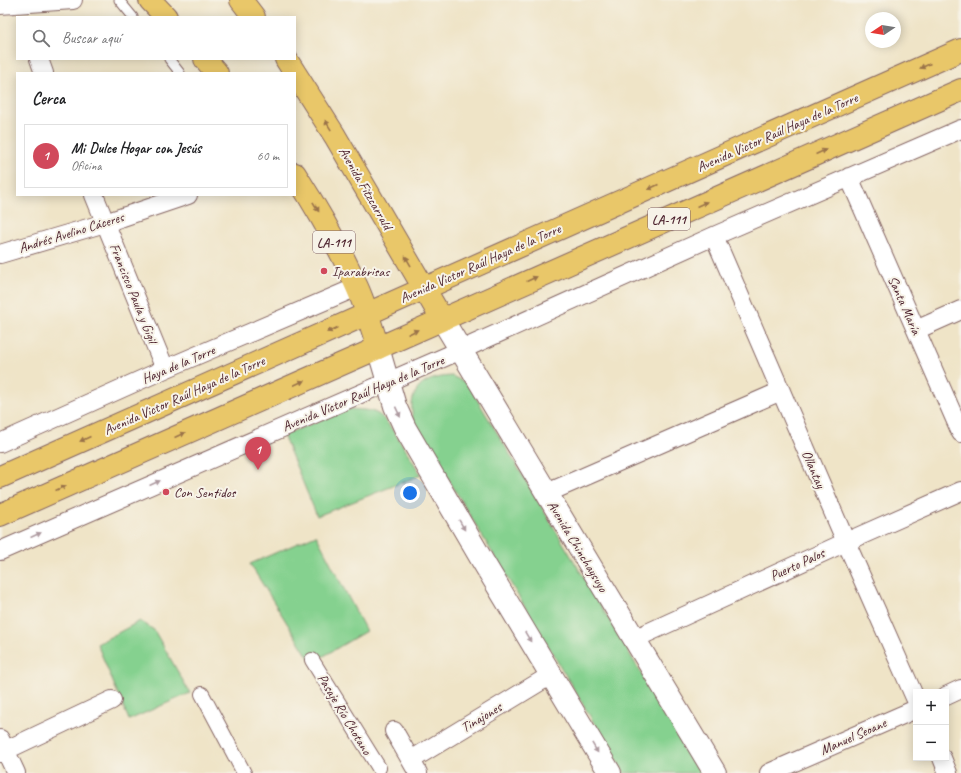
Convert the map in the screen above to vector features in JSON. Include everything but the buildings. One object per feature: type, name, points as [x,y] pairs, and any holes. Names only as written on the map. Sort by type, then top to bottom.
[{"type":"main road","points":[[150,0],[165,16]]},
{"type":"main road","points":[[241,0],[253,16]]},
{"type":"main road","name":"Avenida Victor Raúl Haya de la Torre","points":[[0,477],[961,50]]},
{"type":"main road","points":[[206,60],[216,72]]},
{"type":"main road","name":"Avenida Fitzcarrald","points":[[287,60],[294,72]]},
{"type":"main road","name":"Avenida Fitzcarrald","points":[[296,75],[335,136],[442,319]]},
{"type":"main road","name":"LA-111","points":[[296,176],[317,208],[357,287],[378,348],[961,90]]},
{"type":"main road","points":[[0,515],[378,348]]},
{"type":"street","points":[[13,7],[73,0]]},
{"type":"street","points":[[39,60],[44,72]]},
{"type":"street","name":"Avenida Víctor Raúl Haya de la Torre","points":[[0,551],[461,350],[714,236],[961,129]]},
{"type":"street","name":"Santa María","points":[[849,177],[961,433]]},
{"type":"street","name":"Francisco Paula y Gigil","points":[[94,196],[165,369]]},
{"type":"street","name":"Andrés Avelino Cáceres","points":[[0,254],[105,223],[185,196]]},
{"type":"street","name":"Ollantay","points":[[714,236],[913,693]]},
{"type":"street","name":"Haya de la Torre","points":[[0,442],[165,369],[357,287]]},
{"type":"street","points":[[916,330],[961,310]]},
{"type":"street","name":"Avenida Chinchaysuyo","points":[[442,319],[715,773]]},
{"type":"street","points":[[378,348],[395,406],[405,428],[550,675],[610,773]]},
{"type":"street","points":[[546,493],[781,392]]},
{"type":"street","name":"Puerto Palos","points":[[634,639],[961,491]]},
{"type":"street","name":"Pasaje Río Chotano","points":[[312,660],[378,768]]},
{"type":"street","name":"Tinajones","points":[[415,766],[550,675]]},
{"type":"street","points":[[949,695],[961,689]]},
{"type":"street","points":[[202,694],[244,773]]},
{"type":"street","points":[[16,773],[2,748],[112,700]]},
{"type":"street","name":"Manuel Seoane","points":[[768,773],[913,710]]},
{"type":"street","points":[[394,731],[415,766]]},
{"type":"street","points":[[943,761],[948,773]]},
{"type":"lane","points":[[119,0],[132,16]]},
{"type":"lane","points":[[170,60],[179,72]]},
{"type":"green space","points":[[452,376],[466,383],[472,391],[701,773],[624,773],[413,420],[413,400],[415,393],[420,387],[433,379]]},
{"type":"green space","points":[[350,409],[372,411],[383,418],[401,442],[421,475],[317,516],[283,435]]},
{"type":"green space","points":[[316,535],[366,631],[312,663],[250,564]]},
{"type":"green space","points":[[140,621],[154,630],[190,693],[129,720],[97,644]]},
{"type":"place","name":"Iparabrisas","points":[[324,271]]},
{"type":"place","name":"Mi Dulce Hogar con Jesús","points":[[258,470]]},
{"type":"place","name":"Con Sentidos","points":[[166,492]]}]
